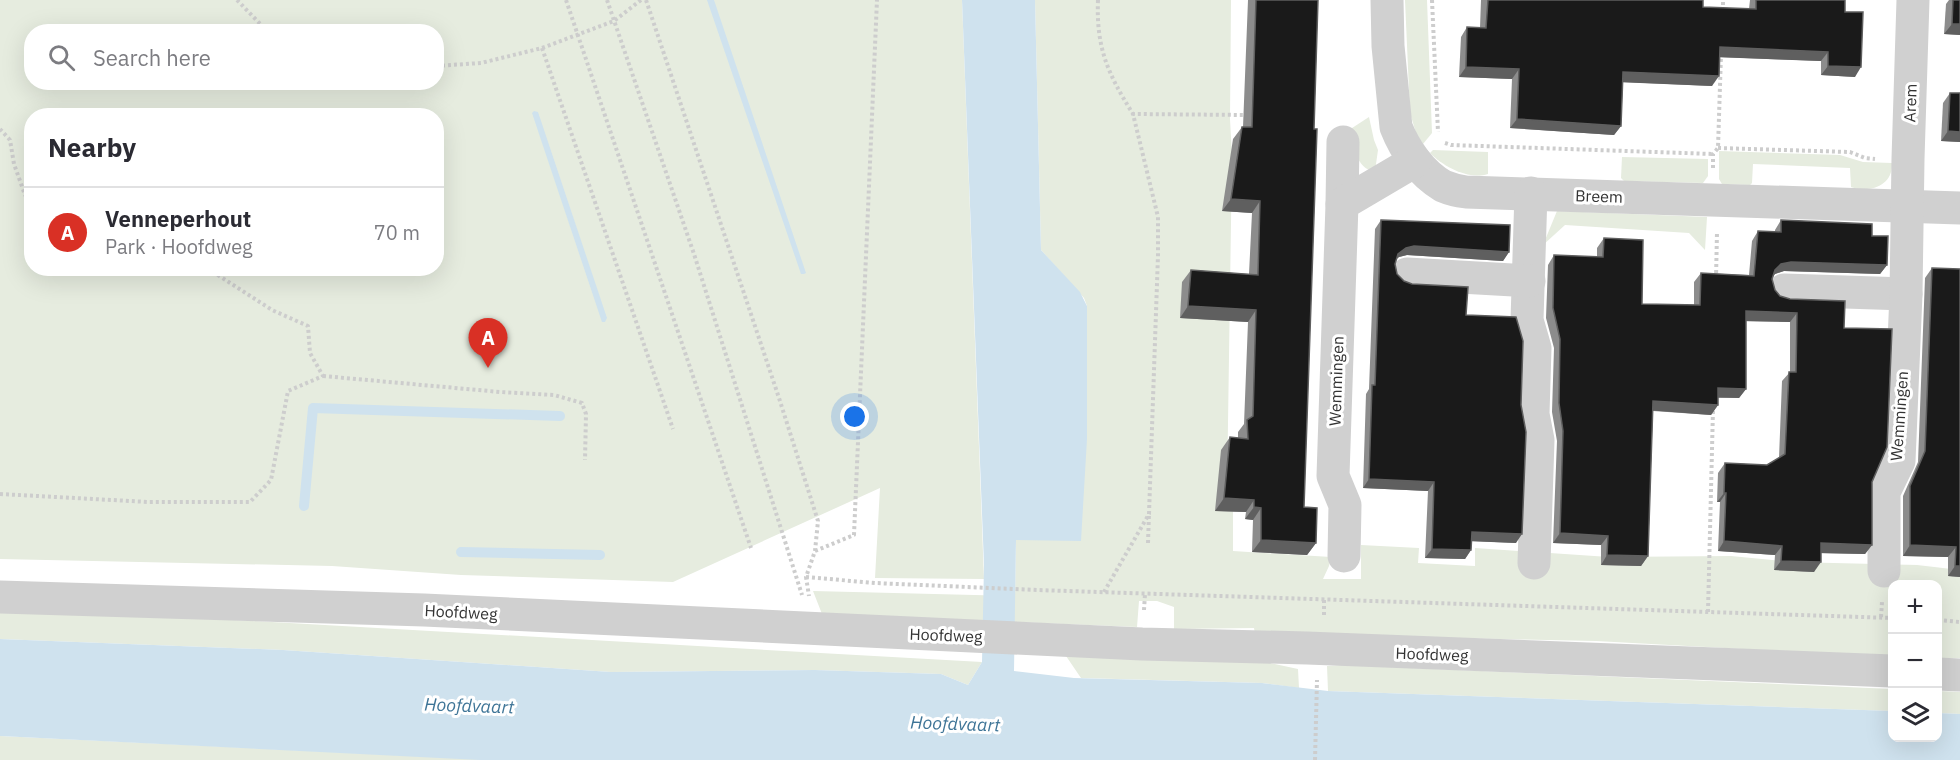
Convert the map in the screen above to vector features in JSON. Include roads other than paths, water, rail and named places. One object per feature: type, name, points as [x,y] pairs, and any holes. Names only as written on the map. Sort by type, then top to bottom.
[{"type":"street","name":"Breem","points":[[1387,0],[1388,46],[1396,127],[1415,161],[1444,187],[1466,192],[1960,208]]},
{"type":"street","name":"Arem","points":[[1908,207],[1913,0]]},
{"type":"street","name":"Wemmingen","points":[[1343,142],[1333,476],[1345,505],[1344,556]]},
{"type":"street","points":[[1342,204],[1415,161]]},
{"type":"street","points":[[1531,193],[1527,320],[1535,348],[1533,414],[1538,440],[1534,563]]},
{"type":"street","name":"Wemmingen","points":[[1884,572],[1884,492],[1899,461],[1908,207]]},
{"type":"street","points":[[1407,274],[1529,281]]},
{"type":"street","points":[[1784,290],[1906,294]]},
{"type":"street","name":"Hoofdweg","points":[[0,597],[436,611],[813,630],[1888,671]]},
{"type":"street","points":[[1942,674],[1960,675]]},
{"type":"water","points":[[707,0],[714,0],[806,273],[804,274],[801,274]]},
{"type":"water","name":"Hoofdvaart","points":[[962,0],[1035,0],[1041,250],[1080,292],[1087,306],[1087,439],[1081,541],[1016,540],[1014,671],[1074,678],[1262,683],[1328,691],[1888,711],[1888,742],[1942,742],[1942,713],[1960,714],[1960,760],[480,760],[0,736],[0,639],[283,650],[611,672],[815,670],[941,674],[968,685],[982,662],[984,565]]},
{"type":"water","points":[[538,112],[607,318],[605,322],[602,322],[532,113]]},
{"type":"waterway","points":[[304,506],[313,408],[560,416]]},
{"type":"waterway","points":[[461,552],[600,555]]},
{"type":"place","name":"Venneperhout","points":[[488,368]]}]
